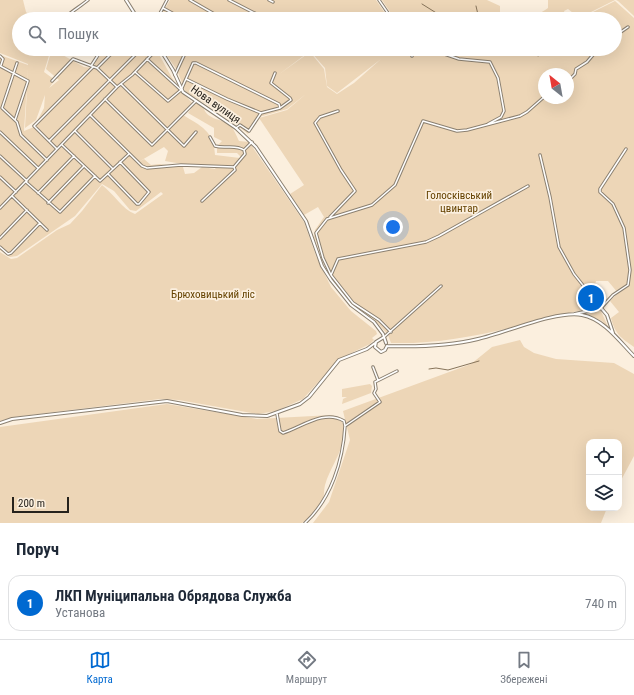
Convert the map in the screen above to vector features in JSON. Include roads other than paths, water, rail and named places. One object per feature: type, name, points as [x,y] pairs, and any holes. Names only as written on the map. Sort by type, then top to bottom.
[{"type":"street","points":[[70,12],[76,10],[88,0]]},
{"type":"street","points":[[126,0],[134,12]]},
{"type":"street","points":[[161,12],[167,0]]},
{"type":"street","points":[[190,0],[211,12]]},
{"type":"street","points":[[229,0],[252,12]]},
{"type":"street","points":[[269,0],[273,2]]},
{"type":"street","points":[[379,0],[387,12]]},
{"type":"street","points":[[163,8],[170,12]]},
{"type":"street","points":[[622,31],[628,27]]},
{"type":"street","points":[[0,56],[3,59],[0,67],[28,81],[15,120]]},
{"type":"street","points":[[58,149],[34,126],[92,66],[98,56]]},
{"type":"street","points":[[97,68],[109,56]]},
{"type":"street","points":[[49,141],[109,79],[119,72],[135,56]]},
{"type":"street","points":[[1,207],[117,87],[135,72],[150,56]]},
{"type":"street","name":"Нова вулиця","points":[[163,56],[175,75],[182,90],[236,128],[256,147],[306,221],[318,255],[330,280],[350,305],[374,322],[387,344]]},
{"type":"street","points":[[175,75],[184,56]]},
{"type":"street","points":[[450,56],[459,59],[490,62],[498,78],[504,111],[501,117],[485,125]]},
{"type":"street","points":[[574,75],[576,70],[592,56]]},
{"type":"street","points":[[52,81],[73,59],[97,68],[117,87]]},
{"type":"street","points":[[147,59],[182,90]]},
{"type":"street","points":[[17,63],[1,107],[15,120],[21,135],[47,160]]},
{"type":"street","points":[[135,72],[166,101],[182,90],[193,63],[196,63],[257,92],[279,104],[280,108]]},
{"type":"street","points":[[186,79],[227,100],[261,113],[280,108],[291,99],[271,83],[275,73]]},
{"type":"street","points":[[121,84],[184,146],[196,132]]},
{"type":"street","points":[[105,100],[152,145],[196,101]]},
{"type":"street","points":[[329,218],[372,204],[381,198],[397,181],[418,134],[420,123],[425,121],[457,131],[523,114],[538,102]]},
{"type":"street","points":[[338,111],[320,117],[316,123],[338,165],[355,191],[318,230],[316,236],[323,258],[331,275],[353,303],[379,320],[391,332]]},
{"type":"street","points":[[236,128],[240,125],[249,131],[261,113]]},
{"type":"street","points":[[90,115],[129,154],[146,168],[181,165],[234,167]]},
{"type":"street","points":[[75,131],[113,169]]},
{"type":"street","points":[[0,132],[39,168]]},
{"type":"street","points":[[210,137],[215,146],[231,148],[236,147],[244,150]]},
{"type":"street","points":[[202,201],[235,170],[234,167],[241,161],[245,154],[244,150],[252,142]]},
{"type":"street","points":[[62,145],[102,181],[129,154]]},
{"type":"street","points":[[379,340],[387,344],[410,346],[476,340],[520,326],[601,308],[613,295],[630,282],[630,267],[624,228],[613,204],[600,192],[600,189],[626,149]]},
{"type":"street","points":[[540,155],[550,196],[559,247],[574,274],[607,315],[613,334]]},
{"type":"street","points":[[0,156],[48,203],[60,212],[95,176]]},
{"type":"street","points":[[38,193],[74,156]]},
{"type":"street","points":[[108,174],[138,204],[149,194],[120,162]]},
{"type":"street","points":[[48,203],[84,166]]},
{"type":"street","points":[[0,177],[16,192]]},
{"type":"street","points":[[331,275],[338,259],[432,240],[528,186]]},
{"type":"street","points":[[12,196],[47,230]]},
{"type":"street","points":[[0,238],[27,210]]},
{"type":"street","points":[[0,248],[8,254],[11,254],[40,223]]},
{"type":"street","points":[[0,423],[28,418],[168,401],[257,417],[277,414],[300,404],[309,398],[339,360],[367,349],[391,332],[441,286]]},
{"type":"street","points":[[572,314],[592,318],[613,334],[634,356]]},
{"type":"street","points":[[375,343],[375,348],[377,351]]},
{"type":"street","points":[[367,349],[383,352],[387,344]]},
{"type":"street","points":[[373,367],[378,380]]},
{"type":"street","points":[[346,426],[380,402],[374,393],[376,389],[375,382],[397,371]]},
{"type":"street","points":[[277,414],[280,431],[283,433],[313,420],[330,416],[344,421],[346,426],[341,456],[331,487],[319,507],[306,523]]},
{"type":"waterway","points":[[422,4],[435,12]]},
{"type":"waterway","points":[[476,6],[477,12]]},
{"type":"waterway","points":[[429,369],[436,368],[448,370],[479,361]]},
{"type":"place","name":"ЛКП Муніципальна Обрядова Служба","points":[[591,298]]},
{"type":"park label","name":"Голосківський цвинтар","points":[[459,201]]},
{"type":"park label","name":"Брюховицький ліс","points":[[213,294]]}]
